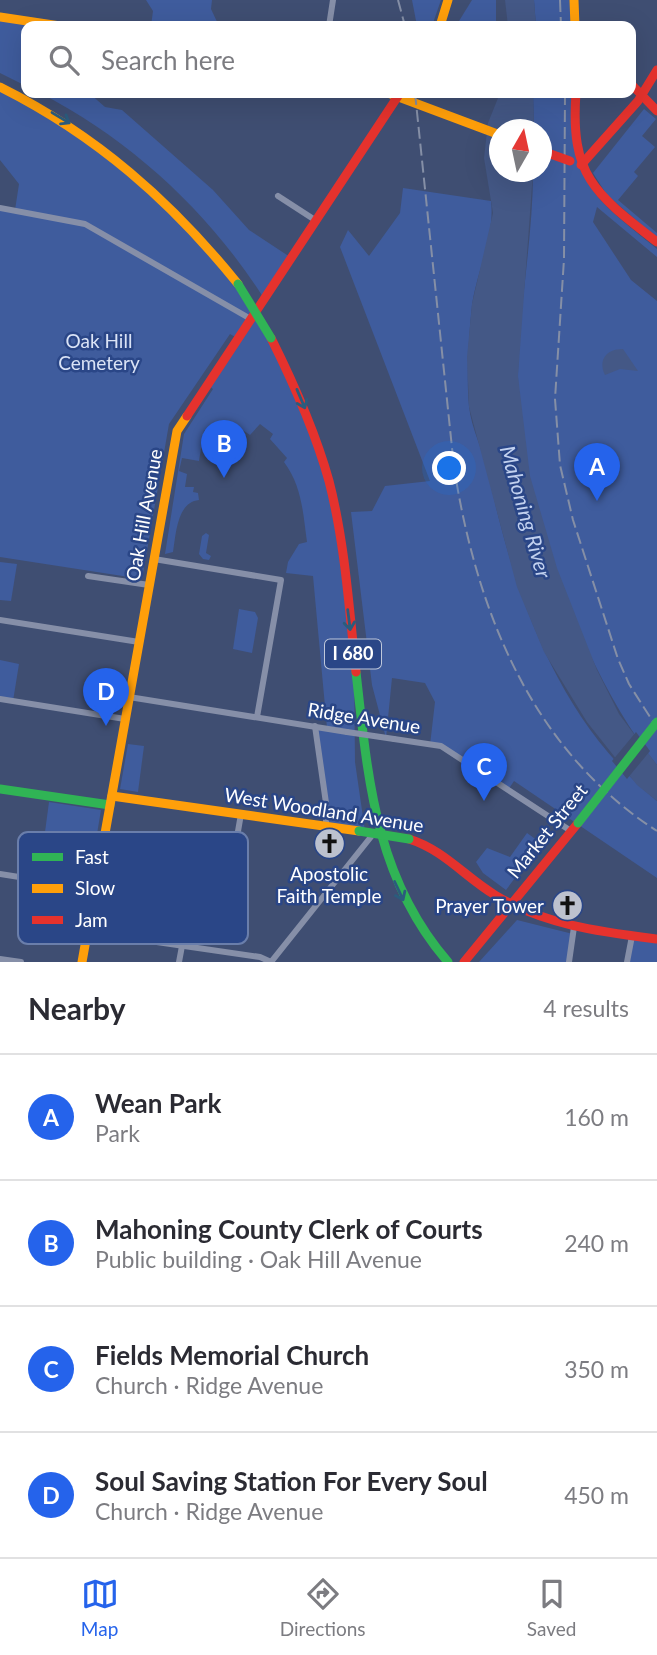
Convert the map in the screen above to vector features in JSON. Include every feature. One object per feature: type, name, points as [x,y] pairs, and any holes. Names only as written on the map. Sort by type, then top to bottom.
[{"type":"main road","points":[[442,21],[448,0]]},
{"type":"main road","points":[[574,0],[575,21]]},
{"type":"main road","points":[[0,17],[27,21]]},
{"type":"main road","points":[[581,165],[641,96],[657,69]]},
{"type":"main road","name":"I 680","points":[[0,88],[57,116],[116,158],[181,218],[238,284],[271,338],[306,412],[334,505],[369,783],[388,867],[418,926],[448,962]]},
{"type":"main road","points":[[636,90],[657,111]]},
{"type":"main road","name":"Oak Hill Avenue","points":[[105,832],[177,431],[392,98]]},
{"type":"main road","points":[[404,98],[489,131]]},
{"type":"main road","points":[[576,98],[575,145],[581,165],[605,200],[657,242]]},
{"type":"main road","points":[[552,155],[581,165]]},
{"type":"main road","name":"Market Street","points":[[464,962],[657,722]]},
{"type":"main road","name":"West Woodland Avenue","points":[[0,789],[241,814],[409,839],[429,845],[512,904],[574,927],[657,939]]},
{"type":"main road","name":"Oak Hill Avenue","points":[[82,962],[86,944]]},
{"type":"street","points":[[330,21],[333,0]]},
{"type":"street","points":[[278,196],[315,220]]},
{"type":"street","points":[[0,208],[85,224],[249,318]]},
{"type":"street","points":[[154,559],[281,580],[257,717]]},
{"type":"street","points":[[88,576],[149,585]]},
{"type":"street","points":[[0,620],[139,642]]},
{"type":"street","name":"Ridge Avenue","points":[[129,697],[441,746],[571,831]]},
{"type":"street","points":[[0,699],[125,719]]},
{"type":"street","points":[[315,726],[326,803],[326,826]]},
{"type":"street","points":[[238,832],[241,814]]},
{"type":"street","points":[[169,944],[260,957],[271,962],[374,833]]},
{"type":"street","points":[[0,874],[18,877]]},
{"type":"street","points":[[569,962],[574,927]]},
{"type":"street","points":[[627,962],[632,936]]},
{"type":"street","points":[[179,962],[182,946]]},
{"type":"street","points":[[0,959],[21,962]]},
{"type":"green space","points":[[146,0],[212,0],[211,9],[217,21],[152,21],[153,11]]},
{"type":"green space","points":[[412,0],[441,0],[434,21],[416,21]]},
{"type":"green space","points":[[472,0],[496,0],[496,21],[459,21]]},
{"type":"green space","points":[[534,0],[574,0],[575,21],[536,21]]},
{"type":"green space","points":[[0,17],[27,21],[21,21],[21,84],[0,73]]},
{"type":"green space","name":"Oak Hill Cemetery","points":[[0,87],[80,130],[204,243],[271,338],[329,481],[354,664],[355,762],[365,831],[326,826],[315,726],[327,728],[313,576],[286,573],[288,562],[299,544],[307,542],[298,490],[284,462],[287,458],[270,439],[273,434],[260,424],[250,435],[238,427],[225,424],[220,427],[219,433],[204,430],[199,461],[182,458],[179,471],[187,474],[185,487],[194,487],[193,492],[198,493],[199,500],[186,506],[179,520],[173,552],[165,554],[184,434],[213,389],[207,384],[237,338],[230,334],[169,424],[142,579],[0,557],[0,208],[15,210],[19,184],[0,160]]},
{"type":"green space","points":[[49,98],[95,98],[105,107],[122,110],[213,190],[249,230],[290,257],[263,297],[218,235],[165,180],[106,133]]},
{"type":"green space","points":[[533,98],[576,98],[578,149],[582,169],[590,185],[614,214],[657,249],[657,257],[597,207],[593,222],[631,280],[657,301],[657,765],[629,726],[580,632],[559,579],[529,472],[521,421],[518,374],[533,182],[552,182],[552,119],[534,119]]},
{"type":"green space","points":[[644,109],[656,119],[642,136],[655,147],[634,172],[638,176],[618,200],[657,233],[657,238],[607,195],[593,173]]},
{"type":"green space","points":[[403,188],[491,201],[490,228],[474,292],[471,316],[468,382],[472,422],[486,464],[511,563],[545,652],[566,693],[592,732],[622,768],[657,801],[657,878],[514,781],[508,790],[441,746],[430,745],[435,702],[425,683],[392,678],[386,738],[372,685],[351,512],[372,511],[385,486],[430,481],[340,247],[348,230],[369,256],[400,213]]},
{"type":"green space","points":[[206,533],[209,535],[206,553],[211,556],[209,560],[203,559],[199,554],[202,536]]},
{"type":"green space","points":[[0,562],[17,564],[11,601],[0,600]]},
{"type":"green space","points":[[239,609],[255,612],[258,618],[252,653],[233,649]]},
{"type":"green space","points":[[0,660],[19,664],[13,701],[0,699]]},
{"type":"green space","points":[[128,744],[144,746],[138,792],[120,789]]},
{"type":"green space","points":[[49,802],[101,810],[97,832],[45,832]]},
{"type":"green space","points":[[527,833],[541,843],[506,890],[483,873],[476,862],[487,848],[510,857]]},
{"type":"green space","points":[[517,920],[573,934],[569,962],[479,962]]},
{"type":"green space","points":[[632,936],[657,939],[657,962],[627,962]]},
{"type":"water","points":[[505,0],[534,0],[536,21],[507,21]]},
{"type":"water","points":[[498,98],[533,98],[534,119],[490,119]]},
{"type":"water","name":"Mahoning River","points":[[489,120],[489,182],[532,182],[518,376],[530,476],[557,568],[597,670],[619,714],[657,765],[657,801],[637,785],[587,722],[544,652],[517,587],[469,407],[467,357],[472,304],[493,213],[484,158]]},
{"type":"water","points":[[623,349],[638,371],[620,369],[605,375],[602,365],[605,356],[612,351]]},
{"type":"pier","points":[[636,732],[650,751],[627,779],[612,761]]},
{"type":"railway","points":[[398,0],[404,21]]},
{"type":"railway","points":[[560,0],[561,21]]},
{"type":"railway","points":[[416,98],[454,467],[477,572],[516,672],[543,718],[575,760],[613,798],[657,831]]},
{"type":"railway","points":[[565,98],[564,259],[555,399],[560,465],[573,520],[618,659],[629,684],[657,728]]},
{"type":"traffic: fast","points":[[238,284],[271,338]]},
{"type":"traffic: fast","points":[[356,672],[371,788],[390,861],[424,930],[448,962]]},
{"type":"traffic: fast","points":[[578,823],[657,722]]},
{"type":"traffic: fast","points":[[0,789],[110,805]]},
{"type":"traffic: fast","points":[[359,831],[409,839]]},
{"type":"traffic: slow","points":[[442,21],[448,0]]},
{"type":"traffic: slow","points":[[574,0],[575,21]]},
{"type":"traffic: slow","points":[[0,17],[27,21]]},
{"type":"traffic: slow","points":[[0,87],[68,126],[130,172],[186,225],[238,284]]},
{"type":"traffic: slow","points":[[401,98],[489,131]]},
{"type":"traffic: slow","points":[[105,832],[177,431],[187,416]]},
{"type":"traffic: slow","points":[[112,796],[359,831]]},
{"type":"traffic: slow","points":[[82,962],[85,944]]},
{"type":"traffic: jam","points":[[581,165],[638,101],[657,70]]},
{"type":"traffic: jam","points":[[636,89],[657,111]]},
{"type":"traffic: jam","points":[[187,416],[397,98]]},
{"type":"traffic: jam","points":[[576,98],[577,145],[591,181],[617,210],[657,242]]},
{"type":"traffic: jam","points":[[552,155],[570,161]]},
{"type":"traffic: jam","points":[[271,338],[303,408],[329,481],[343,552],[356,672]]},
{"type":"traffic: jam","points":[[464,962],[578,823]]},
{"type":"traffic: jam","points":[[409,839],[444,857],[495,895],[533,914],[574,926],[657,939]]},
{"type":"place","name":"Mahoning County Clerk of Courts","points":[[224,478]]},
{"type":"place","name":"Wean Park","points":[[597,501]]},
{"type":"place","name":"Soul Saving Station For Every Soul","points":[[106,726]]},
{"type":"place","name":"Fields Memorial Church","points":[[484,801]]},
{"type":"place","name":"Apostolic Faith Temple","points":[[329,843]]},
{"type":"place","name":"Prayer Tower","points":[[567,906]]}]
